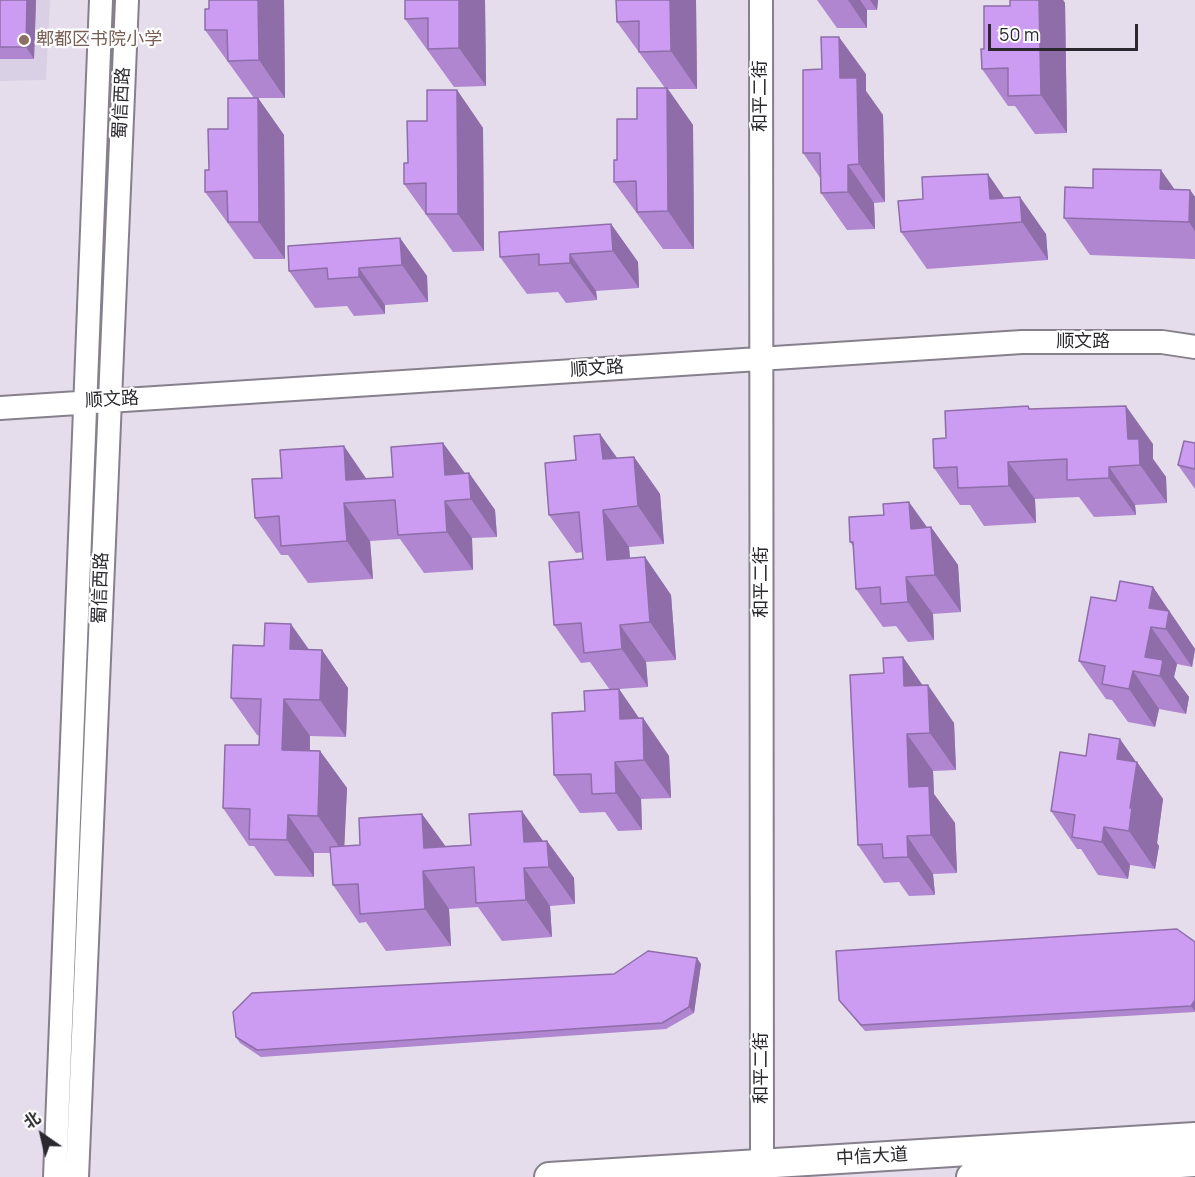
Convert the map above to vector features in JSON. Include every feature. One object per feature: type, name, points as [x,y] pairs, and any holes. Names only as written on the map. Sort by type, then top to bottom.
[{"type":"main road","name":"中信大道","points":[[549,1177],[1195,1137]]},
{"type":"main road","points":[[971,1177],[1195,1162]]},
{"type":"street","name":"蜀信西路","points":[[55,1177],[101,0]]},
{"type":"street","name":"蜀信西路","points":[[77,1177],[127,0]]},
{"type":"street","name":"和平二街","points":[[761,0],[762,1164]]},
{"type":"street","name":"顺文路","points":[[0,408],[1022,342],[1162,342],[1195,347]]},
{"type":"shaded area","name":"郫都区书院小学","points":[[0,0],[50,0],[46,80],[0,81]]},
{"type":"building","points":[[0,0],[27,0],[26,47],[0,47]]},
{"type":"building","points":[[209,0],[258,0],[259,60],[228,61],[227,30],[205,30],[205,9],[209,9]]},
{"type":"building","points":[[405,0],[459,0],[459,48],[428,49],[428,18],[405,19]]},
{"type":"building","points":[[616,0],[670,0],[671,51],[639,52],[639,21],[617,22]]},
{"type":"building","points":[[1010,0],[1039,0],[1041,95],[1008,96],[1008,68],[982,69],[984,6],[1010,6]]},
{"type":"building","points":[[821,37],[839,37],[840,78],[857,78],[859,164],[848,165],[848,192],[821,193],[820,153],[803,153],[803,70],[822,69]]},
{"type":"building","points":[[637,88],[667,88],[668,211],[637,212],[636,181],[614,182],[614,160],[617,160],[617,119],[637,119]]},
{"type":"building","points":[[427,90],[457,90],[458,214],[426,214],[426,183],[404,184],[404,163],[408,163],[407,121],[427,121]]},
{"type":"building","points":[[228,98],[258,98],[259,222],[228,222],[227,191],[205,192],[205,170],[209,170],[208,129],[228,129]]},
{"type":"building","points":[[1093,169],[1161,170],[1160,189],[1190,190],[1189,222],[1064,218],[1065,187],[1093,188]]},
{"type":"building","points":[[988,174],[990,199],[1020,197],[1022,222],[901,232],[898,201],[923,199],[922,177]]},
{"type":"building","points":[[611,224],[613,251],[570,254],[570,263],[539,265],[539,254],[500,257],[499,232]]},
{"type":"building","points":[[400,238],[402,265],[359,268],[359,277],[328,279],[327,268],[289,271],[288,246]]},
{"type":"building","points":[[1028,406],[1029,409],[1126,406],[1128,439],[1139,439],[1140,465],[1109,467],[1109,478],[1067,480],[1067,459],[1008,462],[1009,486],[958,488],[957,467],[934,468],[933,439],[946,438],[945,411]]},
{"type":"building","points":[[600,434],[603,459],[634,457],[638,506],[603,510],[607,560],[645,557],[650,622],[620,625],[622,649],[584,653],[581,623],[554,625],[549,562],[583,559],[579,512],[549,515],[545,463],[576,460],[574,436]]},
{"type":"building","points":[[1184,441],[1195,443],[1195,469],[1178,465]]},
{"type":"building","points":[[443,443],[445,475],[469,473],[471,499],[445,501],[447,532],[398,535],[395,500],[344,503],[347,541],[281,546],[279,516],[255,518],[252,479],[282,478],[280,450],[344,446],[346,480],[393,477],[391,447]]},
{"type":"building","points":[[909,502],[911,529],[931,527],[935,575],[906,577],[908,602],[881,604],[880,587],[856,589],[849,517],[884,515],[883,504]]},
{"type":"building","points":[[1120,581],[1153,587],[1149,608],[1169,611],[1166,629],[1151,627],[1145,657],[1163,660],[1160,676],[1133,671],[1129,689],[1102,684],[1105,666],[1079,661],[1091,597],[1116,601]]},
{"type":"building","points":[[265,623],[291,624],[290,649],[322,650],[320,700],[284,699],[282,750],[320,751],[318,816],[288,815],[287,840],[249,839],[250,809],[223,808],[225,745],[259,745],[261,699],[231,698],[233,645],[264,646]]},
{"type":"building","points":[[903,657],[904,686],[928,685],[930,733],[907,734],[909,787],[929,786],[931,835],[907,836],[908,857],[883,858],[882,844],[858,845],[850,675],[884,673],[883,658]]},
{"type":"building","points":[[619,689],[620,719],[643,718],[644,760],[615,762],[616,793],[592,794],[591,774],[554,775],[552,713],[585,711],[584,691]]},
{"type":"building","points":[[1089,734],[1120,739],[1117,759],[1137,762],[1129,831],[1104,827],[1102,842],[1072,837],[1075,815],[1051,811],[1060,752],[1086,756]]},
{"type":"building","points":[[522,811],[524,842],[547,841],[549,867],[524,868],[526,900],[476,903],[474,867],[423,871],[425,909],[360,914],[358,884],[333,885],[330,847],[360,845],[359,818],[422,814],[424,848],[471,845],[469,814]]},
{"type":"building","points":[[1177,929],[1195,942],[1195,1000],[1191,1006],[861,1025],[839,1000],[836,951]]},
{"type":"building","points":[[648,951],[697,958],[689,1007],[662,1023],[257,1050],[236,1037],[233,1012],[252,993],[614,974]]},
{"type":"place","name":"郫都区书院小学","points":[[24,40]]}]
